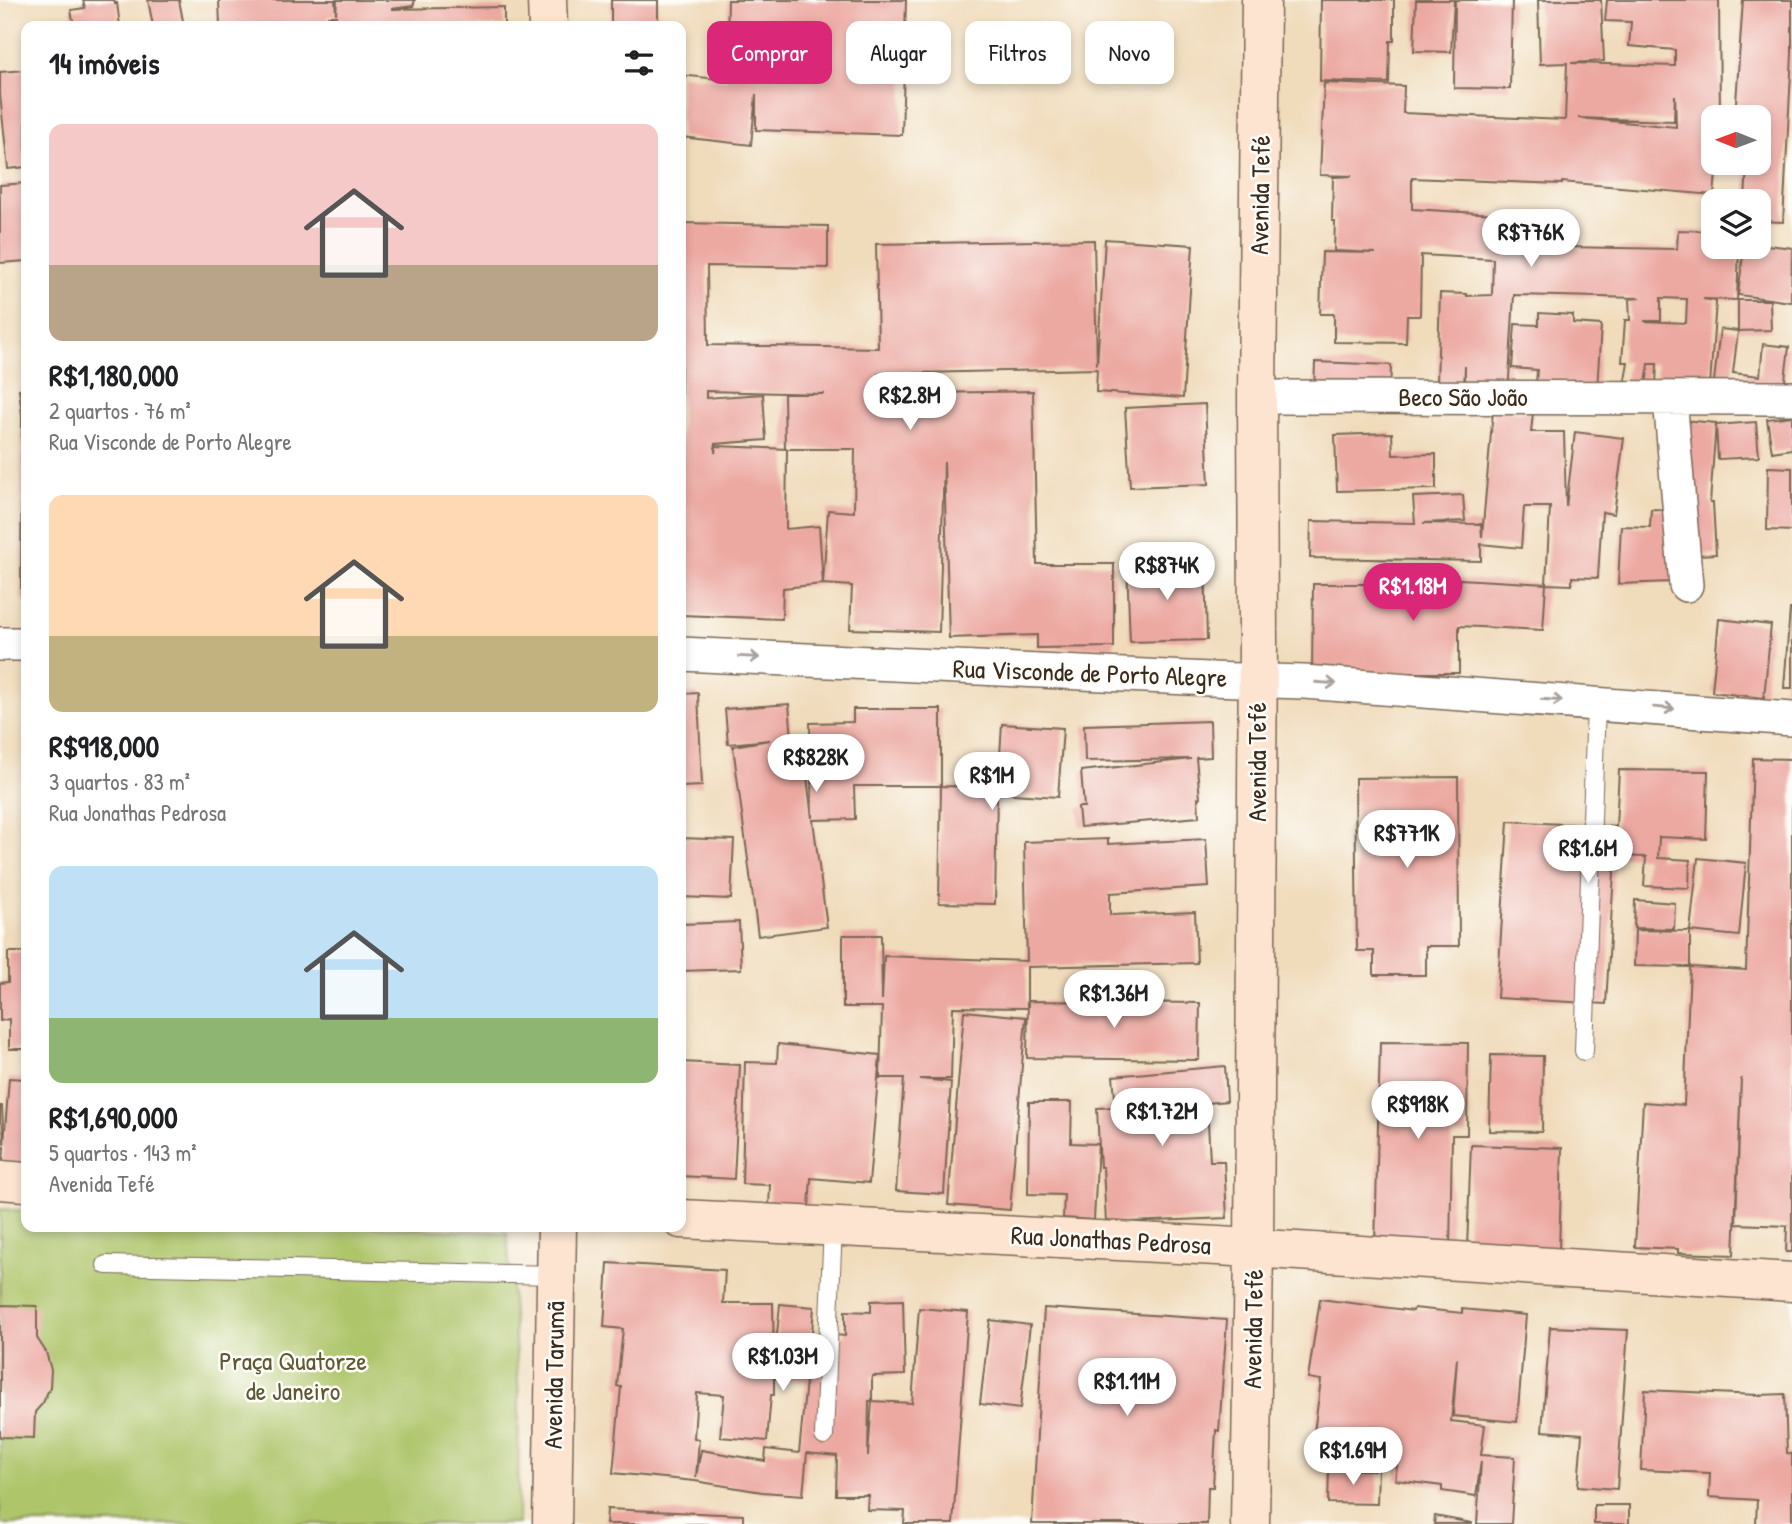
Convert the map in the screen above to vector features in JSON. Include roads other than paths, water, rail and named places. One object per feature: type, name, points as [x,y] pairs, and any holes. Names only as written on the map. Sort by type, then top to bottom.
[{"type":"main road","points":[[547,0],[548,21]]},
{"type":"main road","name":"Avenida Tefé","points":[[1250,1524],[1261,0]]},
{"type":"main road","points":[[0,1180],[21,1182]]},
{"type":"main road","name":"Rua Jonathas Pedrosa","points":[[686,1219],[1254,1249],[1792,1282]]},
{"type":"main road","name":"Avenida Tarumã","points":[[552,1524],[556,1232]]},
{"type":"street","name":"Beco São João","points":[[1257,397],[1792,398]]},
{"type":"street","points":[[1670,398],[1686,585]]},
{"type":"street","points":[[0,644],[21,644]]},
{"type":"street","name":"Rua Visconde de Porto Alegre","points":[[686,654],[1257,680],[1792,719]]},
{"type":"lane","points":[[1584,1051],[1596,704]]},
{"type":"lane","points":[[824,1436],[833,1226]]},
{"type":"lane","points":[[106,1265],[556,1275]]},
{"type":"park label","name":"Praça Quatorze de Janeiro","points":[[293,1376]]}]
